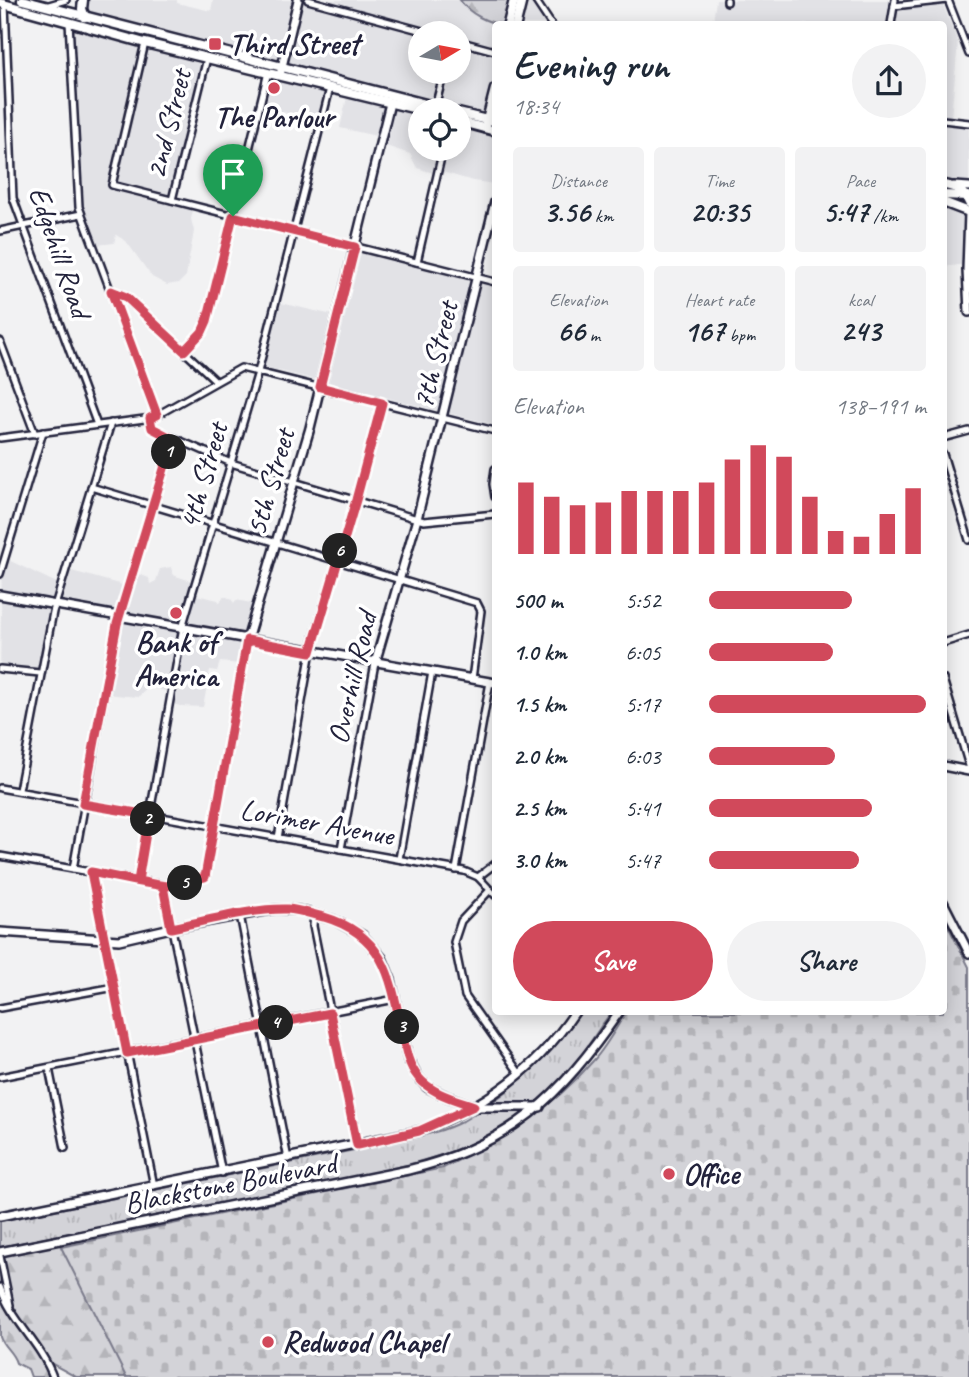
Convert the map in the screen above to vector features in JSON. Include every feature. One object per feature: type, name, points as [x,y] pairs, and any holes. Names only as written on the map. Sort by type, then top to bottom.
[{"type":"main road","points":[[22,0],[271,64],[281,71],[330,88],[408,107]]},
{"type":"main road","points":[[83,0],[85,17]]},
{"type":"main road","points":[[514,8],[522,0]]},
{"type":"main road","points":[[2,3],[268,74],[281,71],[408,101]]},
{"type":"main road","points":[[120,36],[123,27]]},
{"type":"main road","points":[[471,117],[489,123]]},
{"type":"main road","points":[[471,122],[489,123]]},
{"type":"main road","points":[[947,185],[954,186],[968,196]]},
{"type":"main road","points":[[947,195],[968,196]]},
{"type":"main road","points":[[947,204],[969,212]]},
{"type":"street","points":[[46,6],[66,0]]},
{"type":"street","points":[[281,71],[298,0]]},
{"type":"street","points":[[308,0],[408,27]]},
{"type":"street","points":[[535,0],[549,21]]},
{"type":"street","points":[[892,21],[895,3],[948,0],[969,54]]},
{"type":"street","name":"Edgehill Road","points":[[2,3],[13,198],[97,425]]},
{"type":"street","points":[[69,22],[81,214],[157,415]]},
{"type":"street","points":[[145,43],[112,185],[492,281]]},
{"type":"street","points":[[471,45],[492,50]]},
{"type":"street","name":"2nd Street","points":[[172,200],[207,58]]},
{"type":"street","points":[[184,351],[202,332],[207,321],[271,64]]},
{"type":"street","name":"4th Street","points":[[138,881],[183,629],[258,372],[330,88]]},
{"type":"street","name":"5th Street","points":[[163,886],[205,877],[247,640],[295,481],[390,103]]},
{"type":"street","points":[[947,120],[969,123]]},
{"type":"street","points":[[416,262],[440,161]]},
{"type":"street","points":[[969,212],[969,312]]},
{"type":"street","points":[[0,231],[81,214]]},
{"type":"street","name":"7th Street","points":[[417,519],[492,215]]},
{"type":"street","points":[[111,291],[126,297],[216,381]]},
{"type":"street","points":[[0,341],[35,434]]},
{"type":"street","points":[[0,438],[150,418],[237,368],[492,431]]},
{"type":"street","points":[[278,838],[311,652],[382,403]]},
{"type":"street","points":[[150,418],[152,428],[231,463],[424,521],[492,514]]},
{"type":"street","points":[[19,790],[55,605],[111,423]]},
{"type":"street","points":[[947,437],[969,431]]},
{"type":"street","points":[[0,574],[43,432]]},
{"type":"street","points":[[73,869],[119,618],[173,439]]},
{"type":"street","points":[[947,467],[969,540]]},
{"type":"street","points":[[92,487],[474,601],[481,611],[472,679]]},
{"type":"street","name":"Overhill Road","points":[[341,849],[375,663],[417,519]]},
{"type":"street","points":[[0,548],[5,556]]},
{"type":"street","points":[[0,595],[492,683],[456,870]]},
{"type":"street","points":[[947,642],[969,635]]},
{"type":"street","points":[[0,669],[40,673]]},
{"type":"street","points":[[399,859],[432,672]]},
{"type":"street","points":[[947,693],[969,769],[947,766]]},
{"type":"street","name":"Lorimer Avenue","points":[[0,788],[456,870],[478,877],[492,891]]},
{"type":"street","points":[[0,856],[163,886],[222,1173]]},
{"type":"street","points":[[478,877],[492,866]]},
{"type":"street","points":[[91,872],[154,1186]]},
{"type":"street","points":[[492,893],[461,921],[454,942],[465,996],[520,1074]]},
{"type":"street","points":[[0,932],[119,940],[240,915],[285,909],[314,914],[350,928],[373,946],[387,970],[408,1059],[427,1087],[474,1106],[541,1107]]},
{"type":"street","points":[[947,910],[969,953]]},
{"type":"street","points":[[314,914],[313,926],[357,1145]]},
{"type":"street","points":[[240,915],[288,1159]]},
{"type":"street","points":[[0,1007],[115,987]]},
{"type":"street","points":[[0,1077],[395,999]]},
{"type":"street","name":"Blackstone Boulevard","points":[[0,1216],[419,1131],[493,1096],[555,1039],[573,1015]]},
{"type":"street","name":"Blackstone Boulevard","points":[[0,1254],[433,1164],[468,1151],[498,1136],[541,1107],[586,1058],[617,1015]]},
{"type":"street","points":[[49,1068],[65,1148]]},
{"type":"street","points":[[0,1254],[11,1308]]},
{"type":"street","points":[[0,1287],[11,1308],[43,1353],[53,1377]]},
{"type":"shaded area","points":[[87,0],[177,0],[177,3],[211,11],[213,0],[460,0],[465,8],[492,23],[492,184],[439,171],[436,174],[417,168],[414,161],[471,161],[471,98],[408,98],[408,153],[380,144],[381,137],[340,128],[348,93],[330,89],[324,91],[326,104],[321,122],[260,106],[268,75],[323,86],[321,76],[229,54],[205,42],[94,14],[87,10]]},
{"type":"shaded area","points":[[513,0],[536,0],[547,21],[506,21]]},
{"type":"shaded area","points":[[716,0],[941,0],[958,42],[951,118],[947,118],[947,21],[713,21]]},
{"type":"shaded area","points":[[75,29],[203,61],[167,203],[193,210],[191,219],[194,231],[186,276],[179,283],[167,285],[152,277],[126,241],[116,235],[114,243],[96,245],[75,186]]},
{"type":"shaded area","points":[[947,122],[969,125],[969,183],[947,180]]},
{"type":"shaded area","points":[[947,199],[963,202],[969,209],[967,264],[947,266]]},
{"type":"shaded area","points":[[358,252],[492,285],[492,424],[264,367],[281,303],[341,317]]},
{"type":"shaded area","points":[[2,557],[61,585],[68,570],[126,586],[133,572],[149,578],[150,584],[156,581],[160,569],[171,567],[173,575],[194,582],[192,594],[218,600],[220,603],[223,597],[227,597],[234,603],[236,600],[256,604],[240,664],[220,662],[217,671],[210,670],[203,707],[180,706],[168,702],[169,692],[149,687],[138,697],[103,692],[117,619],[51,608],[38,675],[0,672]]},
{"type":"green space","points":[[460,0],[513,0],[506,21],[492,22],[468,9]]},
{"type":"green space","points":[[947,924],[969,967],[969,1377],[126,1377],[61,1247],[443,1168],[484,1147],[542,1109],[577,1078],[598,1056],[624,1015],[947,1015]]},
{"type":"green space","points":[[579,1015],[610,1015],[578,1060],[536,1104],[514,1121],[467,1146],[383,1171],[0,1247],[0,1221],[384,1144],[444,1129],[463,1121],[497,1099],[528,1073]]},
{"type":"green space","points":[[143,1225],[184,1377],[76,1377],[45,1360],[50,1377],[31,1377],[28,1369],[16,1363],[0,1337],[0,1256]]},
{"type":"place","name":"Third Street","points":[[215,44]]},
{"type":"place","name":"The Parlour","points":[[274,88]]},
{"type":"place","name":"Bank of America","points":[[176,613]]},
{"type":"place","name":"Office","points":[[669,1174]]},
{"type":"place","name":"Redwood Chapel","points":[[268,1342]]},
{"type":"route","points":[[233,216],[207,321],[202,332],[184,351],[126,297],[111,291],[157,415],[150,418],[152,428],[173,439],[117,624],[83,804],[149,815],[138,881],[163,886],[171,928],[276,909],[298,910],[334,920],[350,928],[373,946],[382,958],[391,980],[412,1068],[427,1087],[474,1106],[434,1126],[357,1145],[330,1013],[127,1053],[91,872],[163,886],[202,880],[205,877],[247,640],[311,652],[382,403],[320,387],[355,247],[233,216]]}]
